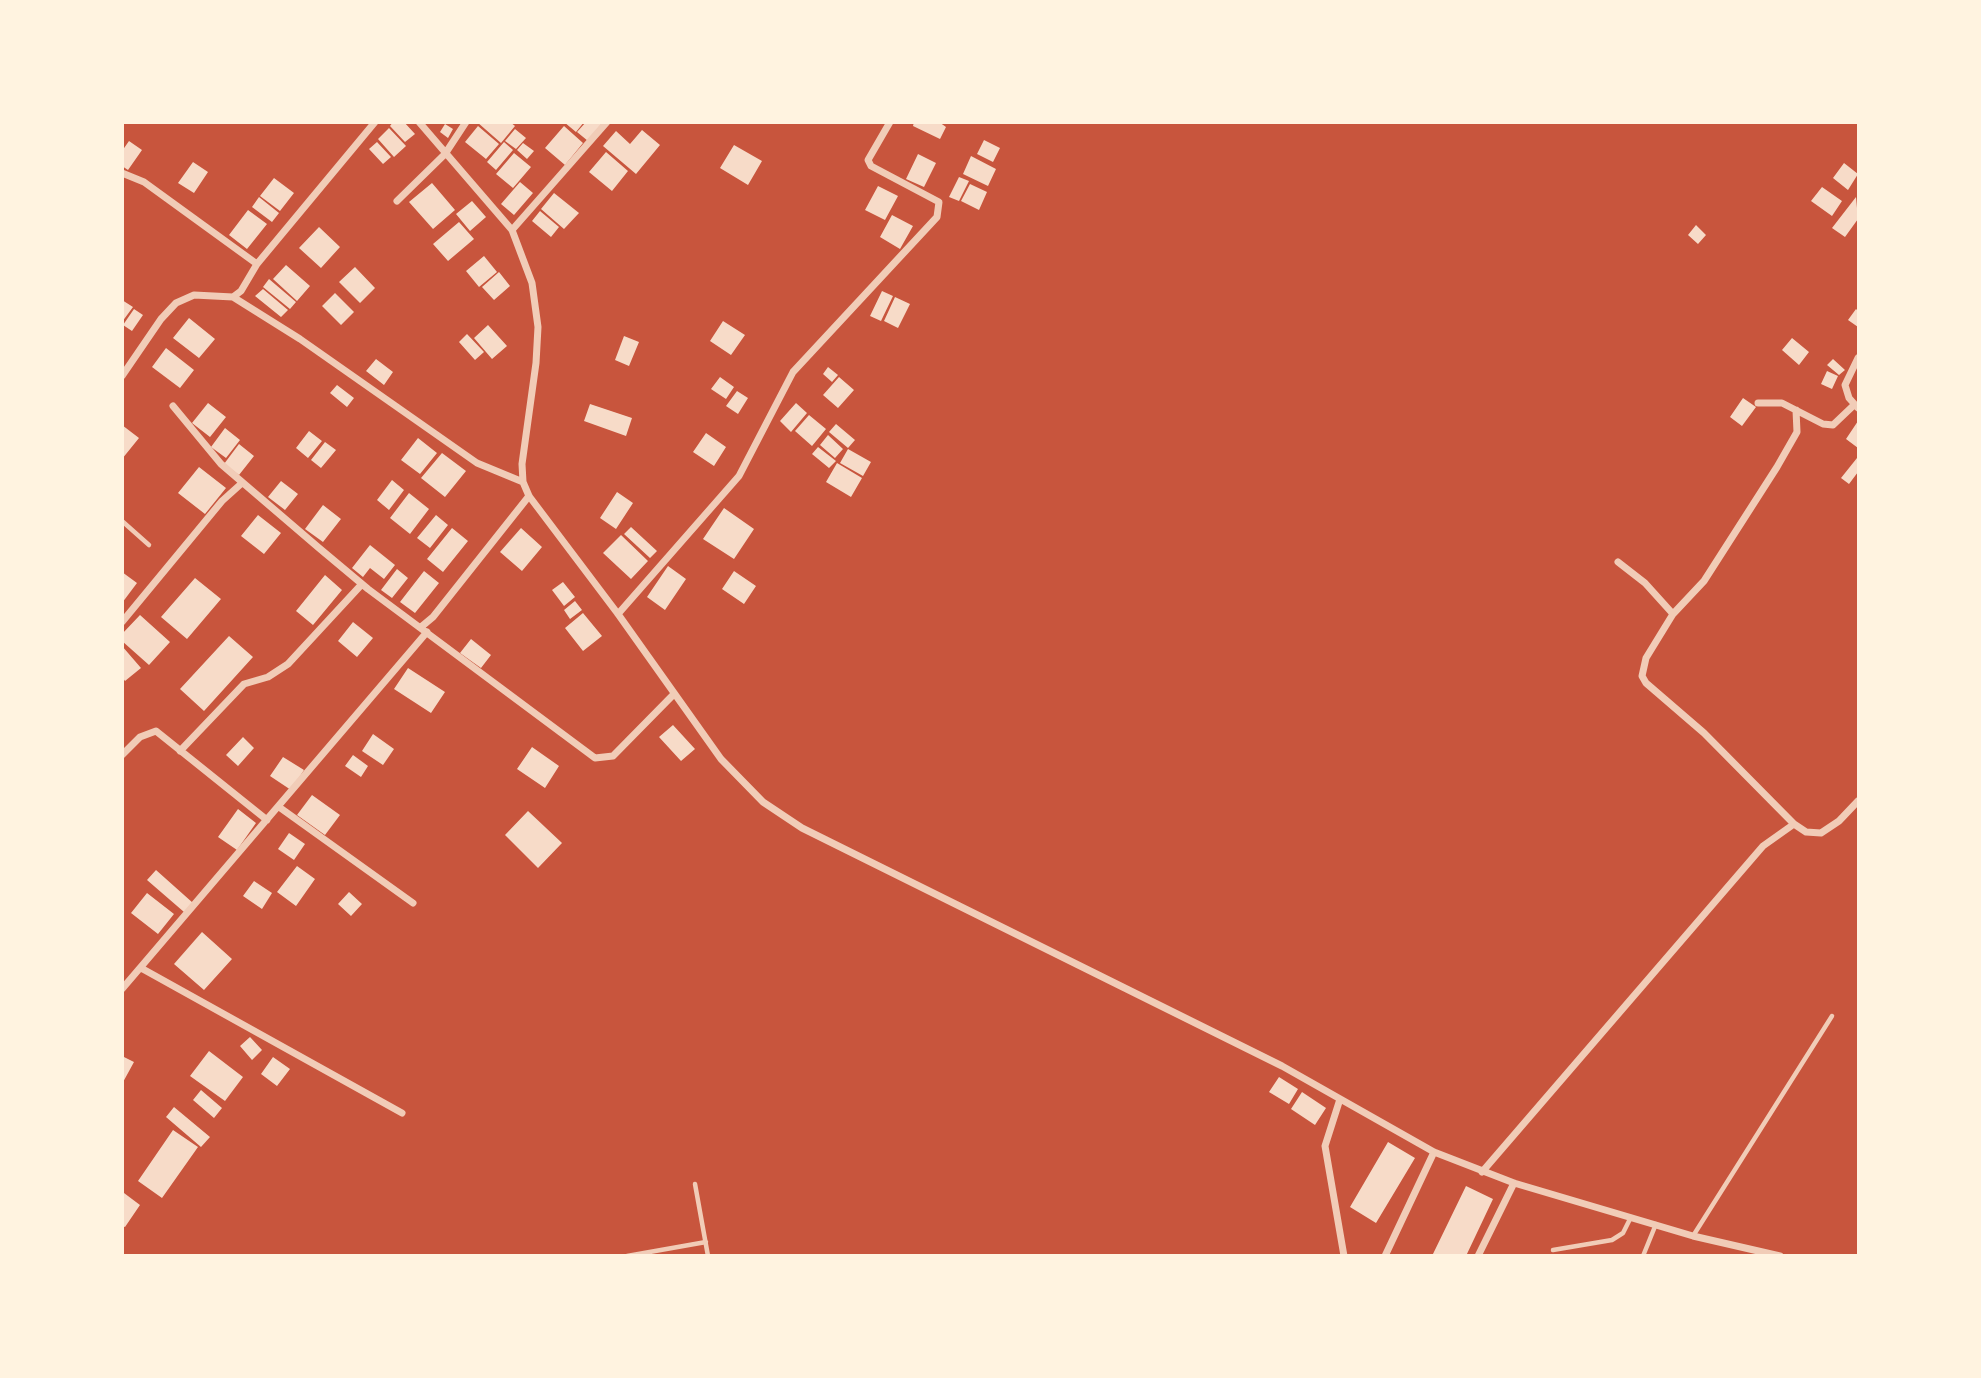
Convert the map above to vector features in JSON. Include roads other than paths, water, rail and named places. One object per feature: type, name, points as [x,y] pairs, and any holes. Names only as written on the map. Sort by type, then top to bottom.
[{"type":"street","points":[[233,296],[244,287],[257,264],[376,122]]},
{"type":"street","points":[[419,122],[512,230],[532,283],[538,327],[522,464],[523,482],[529,496],[618,614],[720,759],[762,802],[802,828],[1282,1066],[1434,1152],[1514,1183],[1693,1236],[1780,1255]]},
{"type":"street","points":[[397,201],[445,154],[466,122]]},
{"type":"street","points":[[512,230],[607,122]]},
{"type":"street","points":[[618,614],[739,476],[793,372],[937,217],[939,202],[872,166],[868,160],[890,122]]},
{"type":"street","points":[[122,173],[144,183],[257,264]]},
{"type":"street","points":[[122,376],[160,319],[176,303],[194,295],[233,296],[300,338],[477,463],[523,482]]},
{"type":"street","points":[[1758,403],[1782,404],[1823,424],[1833,425],[1856,406],[1845,385],[1858,358]]},
{"type":"street","points":[[173,406],[221,464],[362,584],[595,758],[612,757],[673,695]]},
{"type":"street","points":[[1796,410],[1797,432],[1777,467],[1711,571],[1674,614],[1646,658],[1642,676],[1646,683],[1704,733],[1794,824],[1806,832],[1821,833],[1839,821],[1858,801]]},
{"type":"street","points":[[122,622],[222,501],[242,483]]},
{"type":"street","points":[[122,989],[279,807],[424,630],[529,496]]},
{"type":"street","points":[[1618,562],[1645,583],[1674,614]]},
{"type":"street","points":[[180,751],[244,684],[268,677],[288,664],[362,584]]},
{"type":"street","points":[[122,755],[140,737],[151,731],[160,733],[267,820]]},
{"type":"street","points":[[279,807],[413,903]]},
{"type":"street","points":[[1482,1172],[1763,846],[1783,829],[1794,824]]},
{"type":"street","points":[[141,968],[402,1113]]},
{"type":"street","points":[[1340,1099],[1325,1146],[1344,1255]]},
{"type":"street","points":[[1385,1255],[1434,1152]]},
{"type":"street","points":[[1478,1255],[1514,1183]]},
{"type":"lane","points":[[122,521],[149,545]]},
{"type":"lane","points":[[1693,1236],[1832,1016]]},
{"type":"lane","points":[[695,1184],[708,1255]]},
{"type":"lane","points":[[1553,1250],[1612,1240],[1623,1233],[1632,1216]]},
{"type":"lane","points":[[1643,1255],[1656,1224]]},
{"type":"lane","points":[[627,1255],[706,1241]]}]
